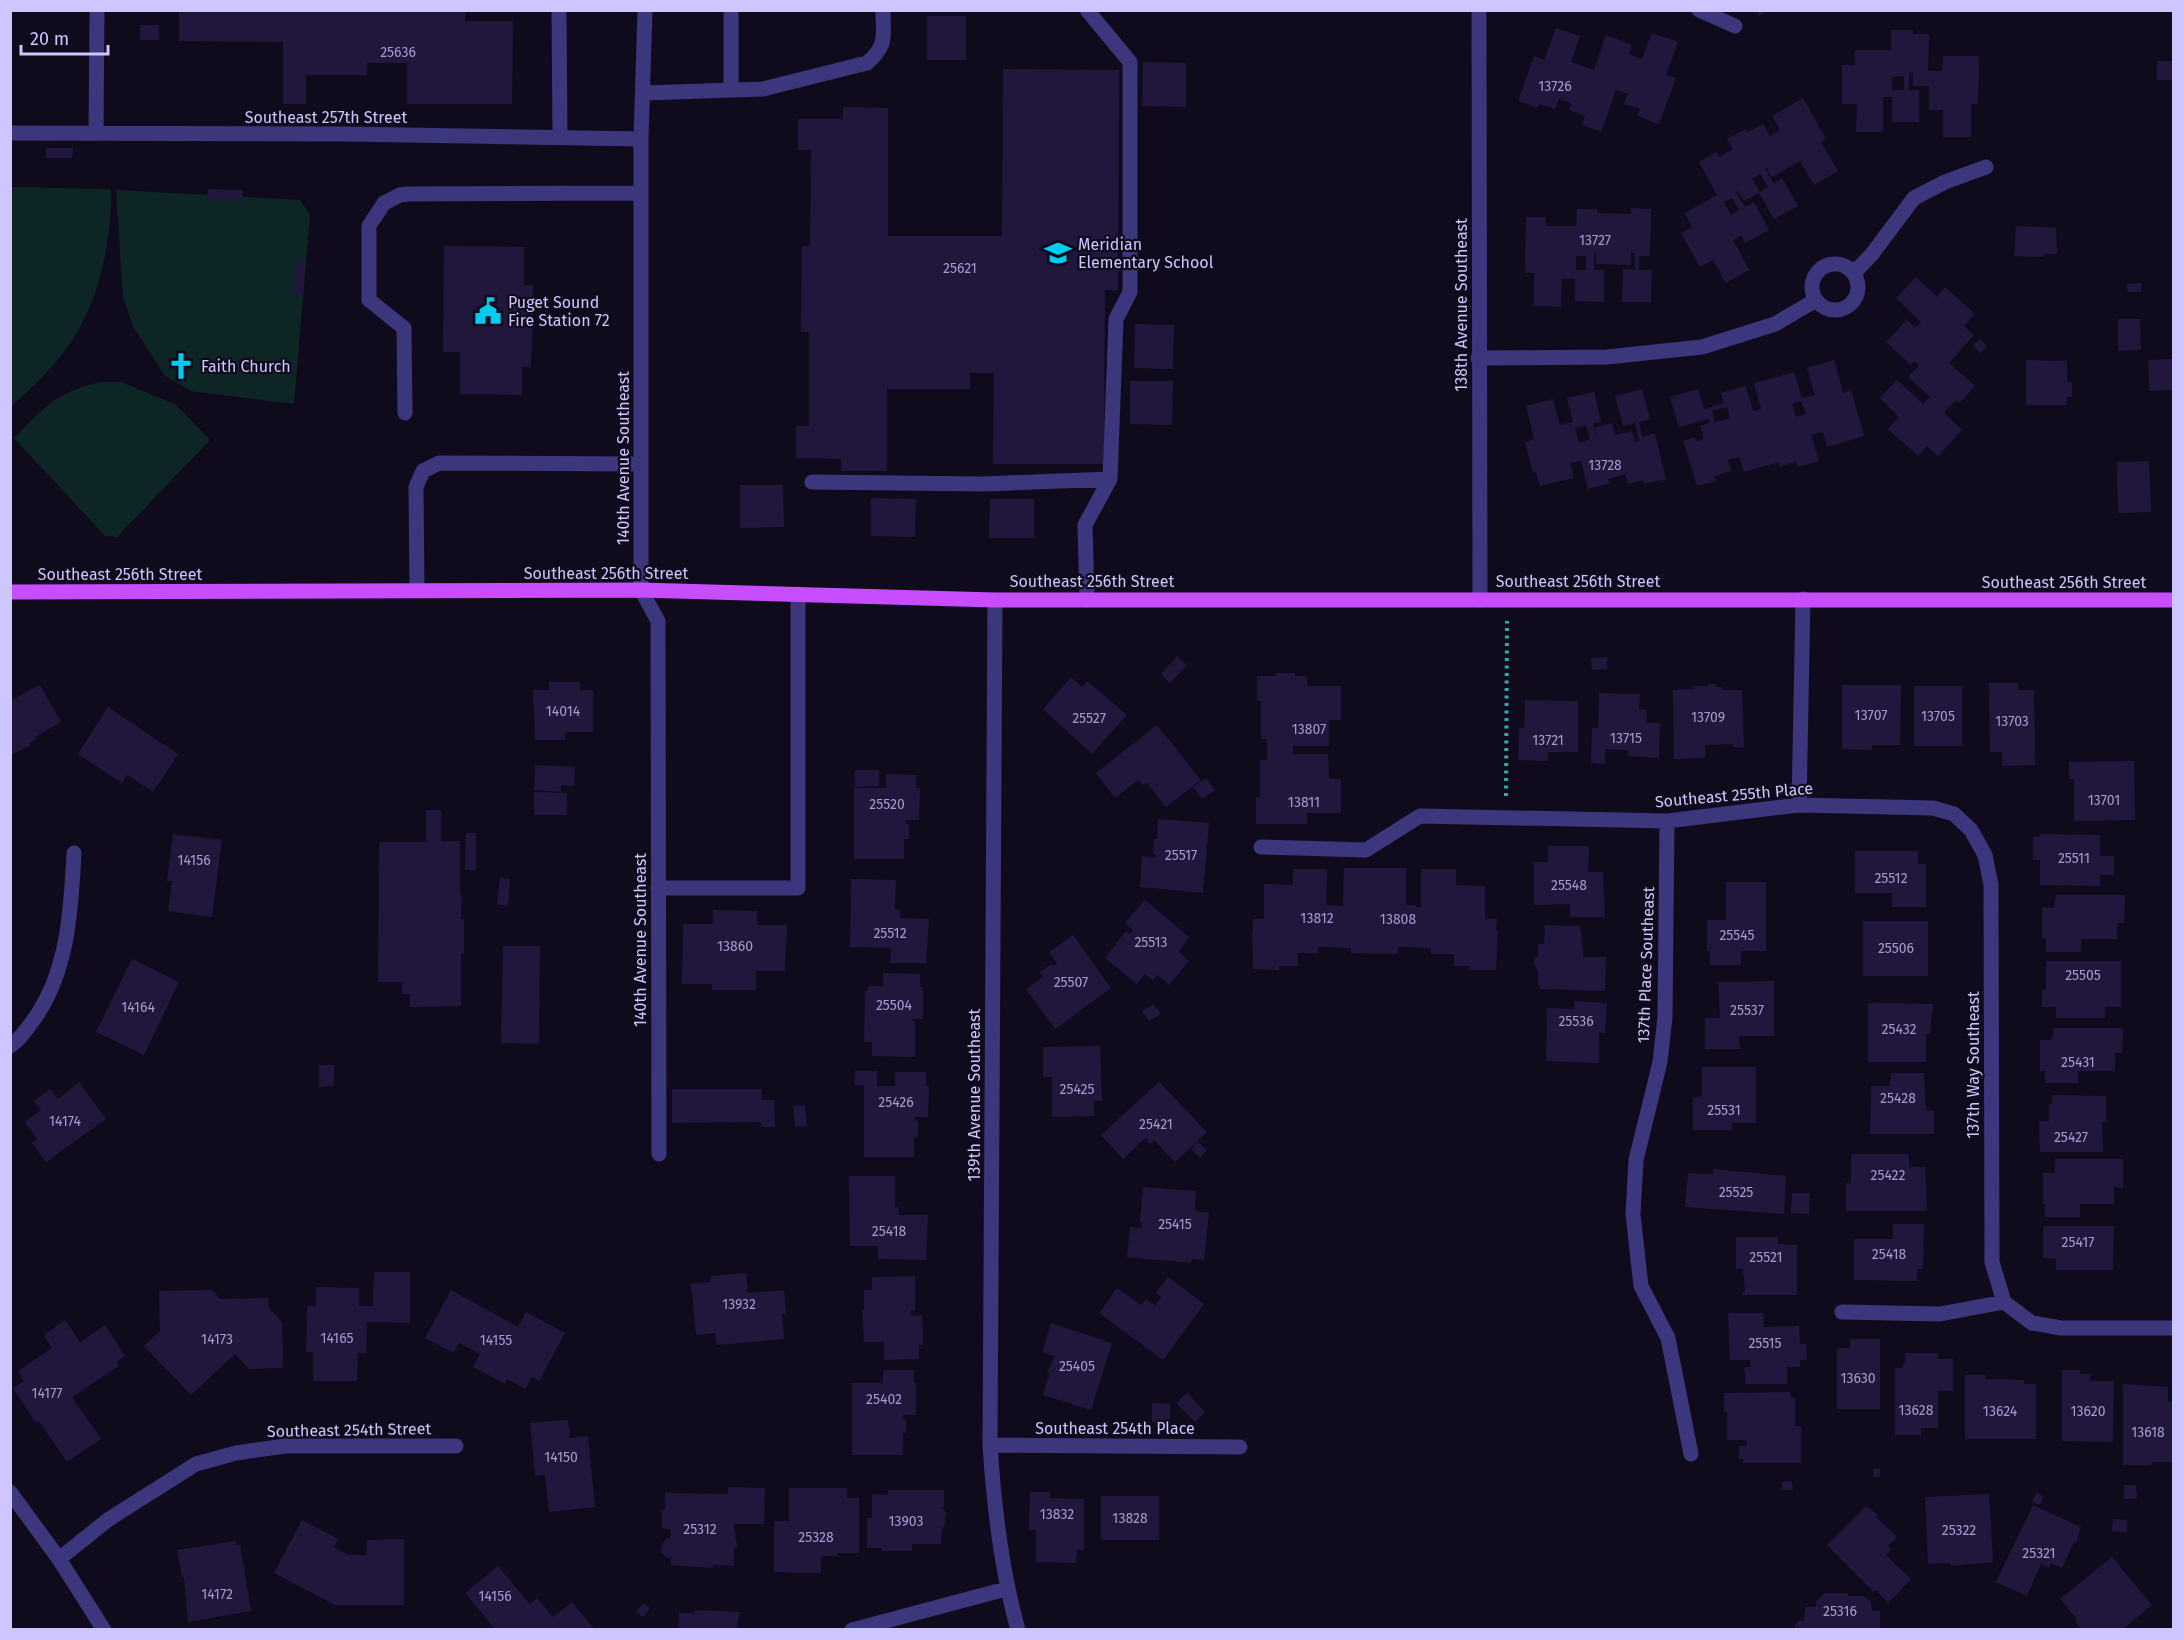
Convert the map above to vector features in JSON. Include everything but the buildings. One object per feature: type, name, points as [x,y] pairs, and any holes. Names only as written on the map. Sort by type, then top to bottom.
[{"type":"main road","name":"Southeast 256th Street","points":[[10,592],[641,590],[995,600],[2174,600]]},
{"type":"street","points":[[96,134],[97,10]]},
{"type":"street","points":[[559,10],[560,137]]},
{"type":"street","name":"140th Avenue Southeast","points":[[645,10],[641,139],[641,590],[658,621],[659,1154]]},
{"type":"street","points":[[730,10],[731,90]]},
{"type":"street","points":[[644,93],[764,89],[867,63],[880,52],[883,41],[883,10]]},
{"type":"street","points":[[1087,10],[1130,62],[1130,292],[1116,319],[1110,479],[1085,525],[1087,600]]},
{"type":"street","name":"138th Avenue Southeast","points":[[1479,10],[1480,600]]},
{"type":"street","points":[[1699,10],[1735,26]]},
{"type":"street","name":"Southeast 257th Street","points":[[10,133],[641,139]]},
{"type":"street","points":[[1854,273],[1872,254],[1914,198],[1945,182],[1986,167]]},
{"type":"street","points":[[405,413],[404,328],[369,300],[369,226],[384,203],[407,194],[641,193]]},
{"type":"street","points":[[1839,263],[1854,273],[1858,281],[1858,290],[1849,306],[1840,310],[1822,307],[1812,292],[1815,274],[1829,264],[1839,263]]},
{"type":"street","points":[[1478,358],[1607,357],[1702,347],[1775,324],[1816,300]]},
{"type":"street","points":[[417,590],[416,487],[423,471],[439,463],[641,464]]},
{"type":"street","points":[[812,482],[984,484],[1110,479]]},
{"type":"street","points":[[658,888],[798,888],[798,594]]},
{"type":"street","points":[[1799,805],[1803,599]]},
{"type":"street","name":"139th Avenue Southeast","points":[[995,600],[990,1445],[994,1513],[1006,1588],[1018,1629]]},
{"type":"street","name":"Southeast 255th Place","points":[[1262,847],[1366,850],[1420,816],[1667,821],[1799,805],[1933,808],[1954,814],[1971,830]]},
{"type":"street","name":"137th Place Southeast","points":[[1667,821],[1665,1017],[1660,1062],[1636,1160],[1633,1215],[1641,1286],[1668,1338],[1691,1454]]},
{"type":"street","name":"137th Way Southeast","points":[[1971,830],[1985,855],[1991,885],[1992,1262],[2004,1302]]},
{"type":"street","points":[[10,1046],[18,1041],[43,1007],[60,964],[71,913],[74,853]]},
{"type":"street","points":[[1842,1312],[1940,1314],[2004,1302],[2032,1323],[2061,1328],[2174,1328]]},
{"type":"street","name":"Southeast 254th Place","points":[[990,1445],[1240,1447]]},
{"type":"street","name":"Southeast 254th Street","points":[[59,1559],[109,1519],[196,1464],[236,1453],[285,1446],[456,1446]]},
{"type":"street","points":[[10,1491],[59,1559],[104,1629]]},
{"type":"street","points":[[852,1629],[1006,1588]]},
{"type":"path","points":[[1505,818],[1507,599]]},
{"type":"green space","points":[[11,187],[111,189],[111,208],[107,247],[97,287],[82,323],[52,367],[11,406]]},
{"type":"green space","points":[[116,190],[300,200],[310,215],[294,404],[191,391],[165,376],[134,328],[123,298]]},
{"type":"green space","points":[[101,382],[121,382],[175,404],[210,440],[117,537],[105,536],[14,438],[52,402],[73,391]]},
{"type":"place","name":"Meridian Elementary School","points":[[1058,253]]},
{"type":"place","name":"Puget Sound Fire Station 72","points":[[488,311]]},
{"type":"place","name":"Faith Church","points":[[181,366]]}]
